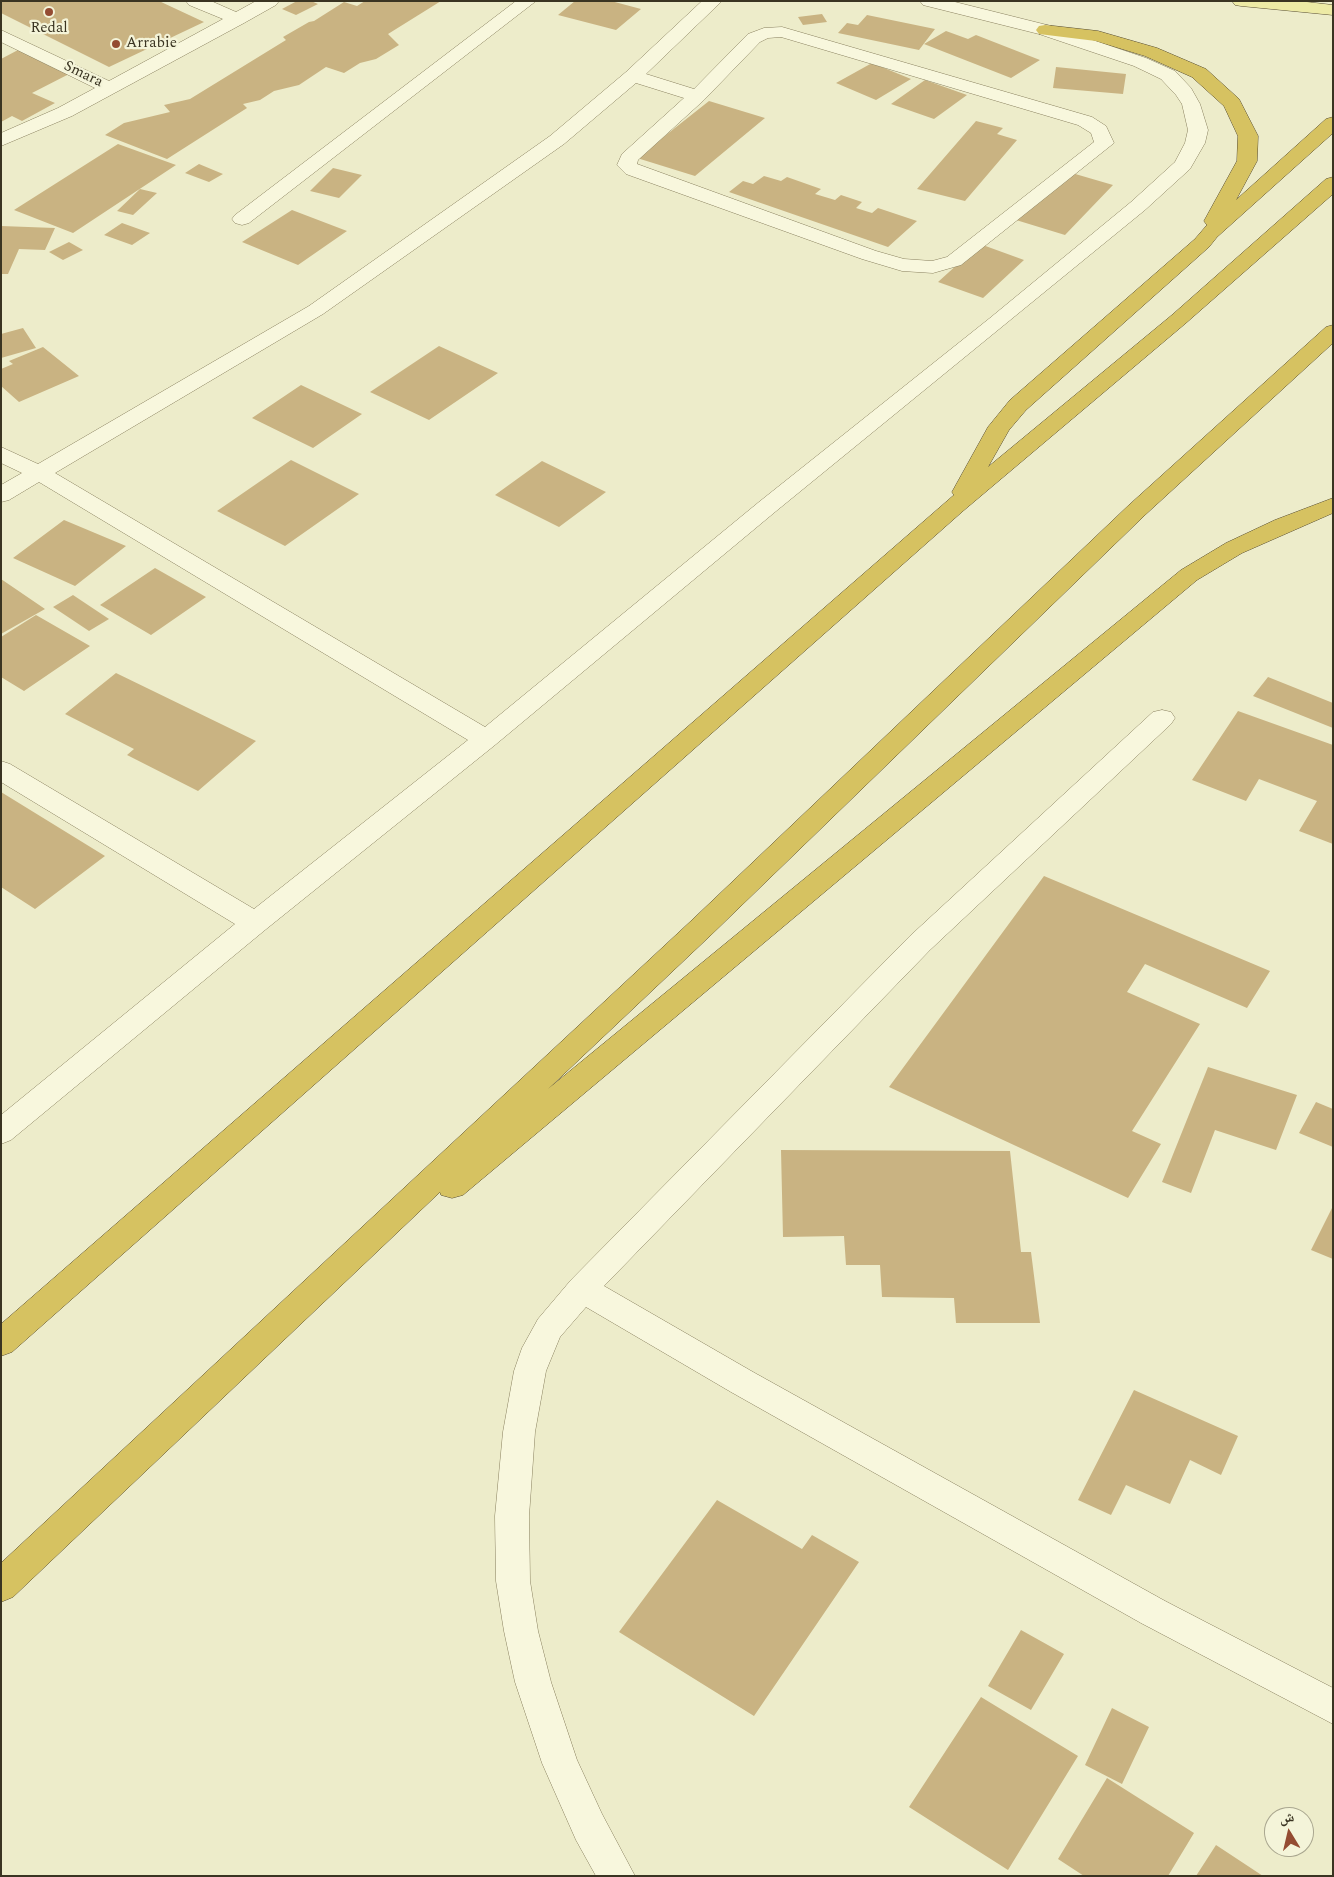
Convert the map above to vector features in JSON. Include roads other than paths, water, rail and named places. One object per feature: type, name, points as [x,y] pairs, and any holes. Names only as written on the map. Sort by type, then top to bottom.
[{"type":"highway","points":[[1045,30],[1098,36],[1151,52],[1198,73],[1232,104],[1248,136],[1247,161],[1202,244]]},
{"type":"highway","points":[[955,506],[999,427],[1018,405],[1202,244],[1210,233],[1333,123]]},
{"type":"highway","points":[[1,1343],[955,506],[1179,319],[1333,183]]},
{"type":"highway","points":[[1,1586],[701,928],[1137,510],[1333,331]]},
{"type":"highway","points":[[234,1368],[936,783],[1189,575],[1234,548],[1283,525],[1333,505]]},
{"type":"main road","points":[[1240,1],[1333,10]]},
{"type":"street","points":[[195,1],[238,19]]},
{"type":"street","name":"Smara","points":[[1,35],[109,88],[270,1]]},
{"type":"street","points":[[242,219],[527,1]]},
{"type":"street","points":[[1,495],[316,310],[557,140],[633,76],[713,1]]},
{"type":"street","points":[[1,1132],[255,923],[486,739],[1131,212],[1183,165],[1198,130],[1191,104],[1184,92],[1168,75],[1140,62],[1045,30],[930,1]]},
{"type":"street","points":[[782,32],[1085,122],[1099,130],[1104,143],[954,261],[933,267],[902,265],[869,255],[633,170],[627,165],[629,158],[698,96],[754,38],[764,33],[782,32]]},
{"type":"street","points":[[633,76],[698,96]]},
{"type":"street","points":[[1,140],[65,112],[109,88]]},
{"type":"street","points":[[1,454],[40,473],[486,739]]},
{"type":"street","points":[[616,1876],[589,1828],[560,1763],[533,1682],[521,1631],[513,1580],[512,1516],[517,1460],[524,1398],[530,1371],[538,1348],[549,1328],[582,1289],[920,943],[1162,718]]},
{"type":"street","points":[[1,770],[255,923]]},
{"type":"street","points":[[582,1289],[742,1382],[1145,1607],[1333,1707]]},
{"type":"place","name":"Redal","points":[[49,12]]},
{"type":"place","name":"Arrabie","points":[[116,44]]}]
